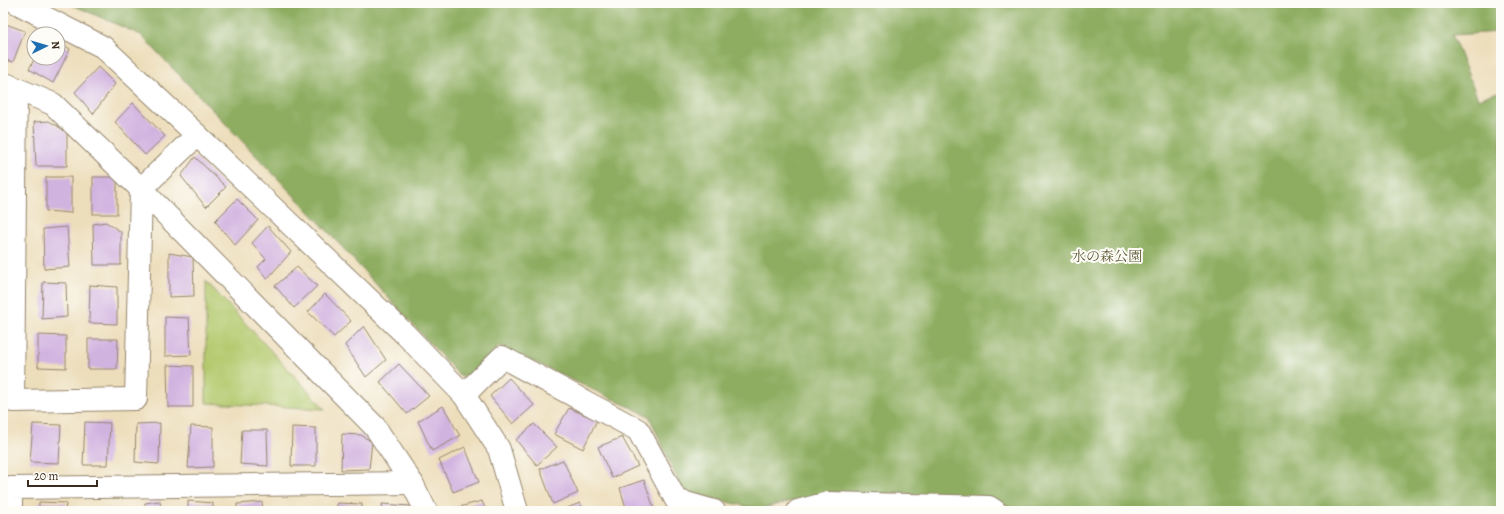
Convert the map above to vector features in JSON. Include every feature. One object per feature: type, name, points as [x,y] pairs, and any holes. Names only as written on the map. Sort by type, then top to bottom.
[{"type":"street","points":[[17,3],[103,47],[406,335],[464,395],[499,448],[517,511]]},
{"type":"street","points":[[197,135],[141,189],[136,399],[13,401],[9,86],[53,104],[141,189],[375,427],[412,483],[426,511]]},
{"type":"street","points":[[464,395],[502,357],[638,430],[676,500],[714,511]]},
{"type":"street","points":[[12,511],[11,488],[412,483]]},
{"type":"street","points":[[798,511],[828,503],[989,507],[995,511]]},
{"type":"green space","name":"水の森公園","points":[[68,3],[1501,3],[1501,32],[1452,35],[1478,99],[1501,91],[1501,511],[1017,511],[990,497],[829,492],[759,509],[683,492],[649,416],[500,346],[471,375],[464,377],[458,374],[321,224],[141,35]]},
{"type":"green space","points":[[206,281],[325,409],[206,403]]},
{"type":"building","points":[[3,23],[25,31],[13,62],[3,59]]},
{"type":"building","points":[[66,46],[70,49],[66,57]]},
{"type":"building","points":[[31,66],[62,66],[53,83],[29,69]]},
{"type":"building","points":[[98,67],[115,84],[93,114],[75,92]]},
{"type":"building","points":[[133,103],[165,136],[145,155],[115,122]]},
{"type":"building","points":[[49,121],[67,132],[67,166],[36,166],[34,122]]},
{"type":"building","points":[[195,157],[226,187],[206,207],[181,176]]},
{"type":"building","points":[[46,177],[71,177],[71,213],[46,211]]},
{"type":"building","points":[[93,177],[117,177],[117,214],[93,214]]},
{"type":"building","points":[[237,199],[258,220],[235,245],[215,221]]},
{"type":"building","points":[[106,222],[121,232],[121,265],[94,265],[93,224]]},
{"type":"building","points":[[268,226],[291,252],[267,279],[258,267],[266,259],[252,243]]},
{"type":"building","points":[[67,227],[70,267],[44,269],[43,229]]},
{"type":"building","points":[[169,253],[193,257],[194,296],[169,297]]},
{"type":"building","points":[[297,267],[317,286],[294,308],[275,286]]},
{"type":"building","points":[[43,282],[66,283],[67,317],[42,319]]},
{"type":"building","points":[[90,285],[117,287],[117,324],[89,323]]},
{"type":"building","points":[[325,294],[351,321],[334,337],[308,312]]},
{"type":"building","points":[[165,317],[189,318],[191,355],[165,356]]},
{"type":"building","points":[[364,326],[386,360],[366,377],[345,345]]},
{"type":"building","points":[[38,335],[66,336],[66,368],[38,367]]},
{"type":"building","points":[[88,339],[118,339],[117,369],[88,369]]},
{"type":"building","points":[[399,364],[429,396],[407,414],[380,382]]},
{"type":"building","points":[[167,365],[193,366],[193,407],[168,407]]},
{"type":"building","points":[[509,378],[534,405],[513,424],[490,396]]},
{"type":"building","points":[[443,406],[460,436],[432,451],[418,421]]},
{"type":"building","points":[[569,408],[597,420],[583,449],[554,434]]},
{"type":"building","points":[[85,422],[110,423],[108,465],[83,465]]},
{"type":"building","points":[[160,423],[159,464],[135,462],[136,424]]},
{"type":"building","points":[[33,424],[61,425],[59,463],[30,462]]},
{"type":"building","points":[[534,424],[557,447],[537,465],[516,440]]},
{"type":"building","points":[[191,426],[213,427],[213,467],[188,468]]},
{"type":"building","points":[[292,427],[316,428],[316,466],[291,466]]},
{"type":"building","points":[[242,430],[267,430],[268,466],[240,464]]},
{"type":"building","points":[[342,434],[361,435],[372,442],[369,469],[341,470]]},
{"type":"building","points":[[622,437],[638,466],[612,478],[598,447]]},
{"type":"building","points":[[465,447],[479,482],[453,492],[439,460]]},
{"type":"building","points":[[563,460],[578,493],[553,504],[540,469]]},
{"type":"building","points":[[644,480],[655,511],[627,511],[620,488]]},
{"type":"building","points":[[160,501],[161,511],[145,511],[145,503]]},
{"type":"building","points":[[188,501],[213,503],[213,511],[188,511]]},
{"type":"building","points":[[482,501],[486,511],[460,511],[459,507]]},
{"type":"building","points":[[39,502],[66,503],[65,511],[39,511]]},
{"type":"building","points":[[262,502],[263,511],[237,511],[237,504]]},
{"type":"building","points":[[337,503],[362,504],[362,511],[337,511]]},
{"type":"building","points":[[580,503],[584,511],[559,511]]},
{"type":"building","points":[[382,504],[411,506],[412,511],[383,511]]},
{"type":"building","points":[[86,509],[113,509],[113,511],[86,511]]}]
